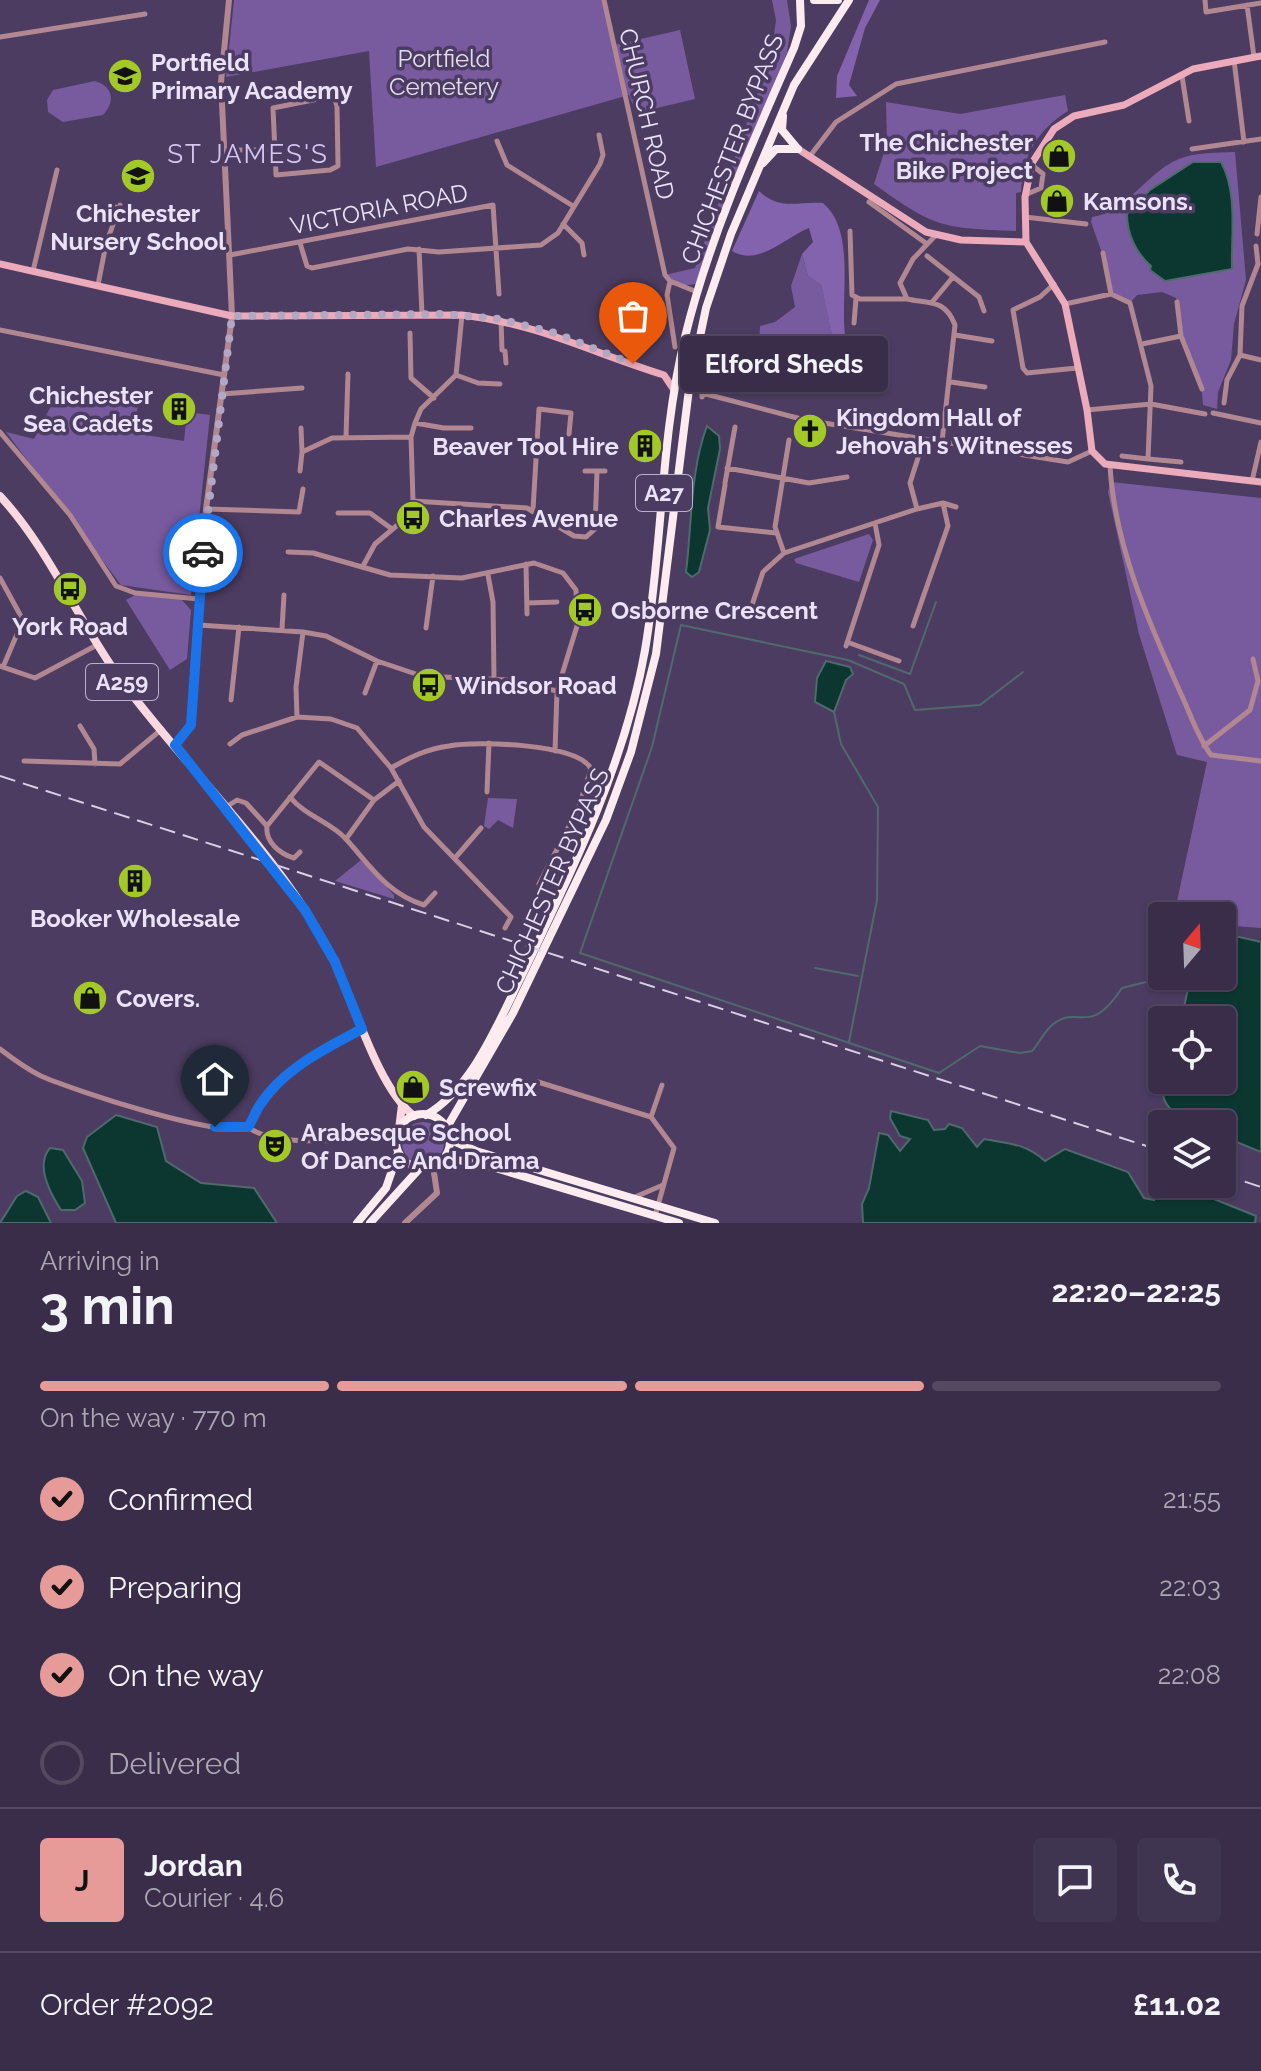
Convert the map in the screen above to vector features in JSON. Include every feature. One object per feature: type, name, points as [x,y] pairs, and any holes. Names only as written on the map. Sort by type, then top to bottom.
[{"type":"highway","name":"CHICHESTER BYPASS","points":[[544,940],[594,815],[637,689],[652,606],[678,364],[697,293],[794,48],[801,26],[800,0]]},
{"type":"highway","points":[[814,0],[838,0]]},
{"type":"highway","name":"CHICHESTER BYPASS","points":[[448,1134],[606,820],[641,719],[664,609],[691,372],[706,308],[755,174],[783,108],[807,60],[849,0]]},
{"type":"highway","points":[[783,108],[782,130],[798,149]]},
{"type":"highway","points":[[755,174],[776,149],[798,149]]},
{"type":"highway","name":"CHICHESTER BYPASS","points":[[426,1115],[448,1100],[467,1074],[530,968]]},
{"type":"highway","points":[[357,1223],[386,1188],[397,1162],[399,1129],[414,1116],[426,1115],[438,1120],[448,1134],[476,1151],[715,1223]]},
{"type":"highway","points":[[442,1160],[448,1134]]},
{"type":"highway","points":[[398,1151],[406,1162],[420,1168],[433,1166],[442,1160],[472,1161],[679,1223]]},
{"type":"highway","points":[[370,1223],[420,1168]]},
{"type":"main road","points":[[1256,482],[1110,465],[1092,451],[1087,410],[1065,304],[1026,242],[1024,217],[1031,164],[1045,139],[1063,121],[1082,113],[1124,105],[1181,75],[1258,56]]},
{"type":"main road","points":[[798,149],[936,235],[961,240],[1026,242]]},
{"type":"main road","points":[[0,264],[232,316],[422,314],[501,319],[555,333],[663,375],[674,390]]},
{"type":"main road","points":[[663,375],[678,364]]},
{"type":"main road","name":"A259","points":[[0,496],[30,535],[125,686],[280,875],[327,947],[362,1029],[401,1104],[414,1116]]},
{"type":"main road","points":[[399,1129],[401,1104]]},
{"type":"street","points":[[175,745],[191,725],[206,509],[232,316],[221,82],[229,0]]},
{"type":"street","name":"CHURCH ROAD","points":[[604,0],[665,275],[670,281],[667,295],[675,347]]},
{"type":"street","points":[[1205,0],[1206,12],[1261,1]]},
{"type":"street","points":[[1247,5],[1258,56]]},
{"type":"street","points":[[0,37],[145,14]]},
{"type":"street","points":[[810,156],[836,122],[896,84],[1105,42]]},
{"type":"street","points":[[1234,60],[1244,142]]},
{"type":"street","points":[[1181,75],[1189,121]]},
{"type":"street","points":[[328,97],[335,100],[338,166],[330,170],[279,177],[274,172],[272,150],[275,107],[328,97]]},
{"type":"street","points":[[300,243],[307,266],[312,268],[419,249],[439,252],[541,245],[552,240],[600,164],[603,155],[599,135]]},
{"type":"street","points":[[1192,149],[1261,139]]},
{"type":"street","points":[[497,141],[507,165],[573,206]]},
{"type":"street","points":[[224,150],[272,150]]},
{"type":"street","points":[[1025,195],[1041,188],[1043,174],[1031,164]]},
{"type":"street","points":[[33,271],[57,170]]},
{"type":"street","points":[[1257,234],[1261,197]]},
{"type":"street","points":[[869,202],[927,244]]},
{"type":"street","name":"VICTORIA ROAD","points":[[230,255],[493,205],[499,294]]},
{"type":"street","points":[[98,285],[106,244],[119,207],[111,206]]},
{"type":"street","points":[[1024,217],[1086,224]]},
{"type":"street","points":[[563,224],[582,243],[584,255]]},
{"type":"street","points":[[850,231],[850,289],[856,299],[854,323]]},
{"type":"street","points":[[907,299],[901,290],[904,273],[936,235]]},
{"type":"street","points":[[1224,403],[1227,380],[1240,355],[1242,306],[1260,265],[1256,246]]},
{"type":"street","points":[[419,249],[422,314]]},
{"type":"street","points":[[1103,253],[1111,294]]},
{"type":"street","points":[[927,256],[979,297],[984,311]]},
{"type":"street","points":[[933,301],[953,277]]},
{"type":"street","points":[[670,281],[697,293]]},
{"type":"street","points":[[1055,284],[1040,297],[1013,310],[1023,368],[1027,373],[1042,374],[1077,368]]},
{"type":"street","points":[[1065,304],[1111,294],[1123,298],[1134,308],[1151,386],[1148,459]]},
{"type":"street","points":[[856,299],[933,301],[943,306],[952,317],[955,335],[942,442]]},
{"type":"street","points":[[1177,302],[1181,336],[1202,389]]},
{"type":"street","points":[[363,566],[375,544],[407,517],[413,501],[411,437],[421,409],[456,375],[462,315]]},
{"type":"street","points":[[501,319],[502,350],[505,351],[506,363]]},
{"type":"street","points":[[0,330],[224,375]]},
{"type":"street","points":[[410,333],[411,378],[434,398]]},
{"type":"street","points":[[955,335],[992,341]]},
{"type":"street","points":[[1142,344],[1181,336]]},
{"type":"street","points":[[1240,355],[1261,360]]},
{"type":"street","points":[[348,374],[348,436]]},
{"type":"street","points":[[456,375],[478,383],[500,384]]},
{"type":"street","points":[[950,382],[985,387]]},
{"type":"street","points":[[222,394],[302,388]]},
{"type":"street","points":[[702,397],[702,393],[779,415],[1068,462],[1092,451]]},
{"type":"street","points":[[1087,410],[1151,404],[1205,414]]},
{"type":"street","points":[[533,510],[539,409],[571,413],[569,434]]},
{"type":"street","points":[[1213,413],[1261,423]]},
{"type":"street","points":[[415,423],[444,428],[471,428]]},
{"type":"street","points":[[735,427],[718,527],[776,533]]},
{"type":"street","points":[[300,471],[301,428]]},
{"type":"street","points":[[0,432],[70,515],[116,586],[135,593],[199,599]]},
{"type":"street","points":[[302,452],[348,436],[411,437]]},
{"type":"street","points":[[917,509],[910,483],[924,439]]},
{"type":"street","points":[[784,553],[776,533],[789,440]]},
{"type":"street","points":[[1256,482],[1261,442]]},
{"type":"street","points":[[1122,456],[1181,462]]},
{"type":"street","points":[[1110,465],[1111,490],[1123,542],[1160,648],[1204,746],[1211,755],[1261,761]]},
{"type":"street","points":[[727,468],[809,483],[847,477]]},
{"type":"street","points":[[585,471],[605,471]]},
{"type":"street","points":[[413,501],[533,510],[574,536],[590,535],[595,529],[597,471]]},
{"type":"street","points":[[206,509],[299,512],[303,489]]},
{"type":"street","points":[[913,626],[948,526],[943,503]]},
{"type":"street","points":[[772,614],[751,608],[763,572],[784,553],[917,509],[943,503],[956,507]]},
{"type":"street","points":[[338,513],[370,513],[392,529]]},
{"type":"street","points":[[875,523],[879,545],[846,644],[899,661]]},
{"type":"street","points":[[288,552],[313,553],[390,575],[488,575],[526,564],[553,567],[576,590],[577,626],[557,691],[555,751]]},
{"type":"street","points":[[526,564],[527,614]]},
{"type":"street","points":[[488,575],[493,602],[494,679]]},
{"type":"street","points":[[426,628],[433,576]]},
{"type":"street","points":[[0,578],[23,620],[1,666],[35,678],[97,645]]},
{"type":"street","points":[[282,629],[284,595]]},
{"type":"street","points":[[527,603],[557,602]]},
{"type":"street","points":[[198,625],[303,632],[349,645],[377,661],[422,676],[494,679],[557,691]]},
{"type":"street","points":[[231,700],[239,627]]},
{"type":"street","points":[[297,717],[296,687],[303,632]]},
{"type":"street","points":[[1204,746],[1250,710],[1258,681],[1253,659]]},
{"type":"street","points":[[365,693],[377,661]]},
{"type":"street","points":[[230,744],[242,735],[297,717],[331,719],[357,728],[391,768],[424,827],[511,917],[505,928]]},
{"type":"street","points":[[80,726],[94,749],[95,764]]},
{"type":"street","points":[[24,761],[120,764],[131,758],[162,729]]},
{"type":"street","points":[[391,768],[427,750],[489,743],[555,751],[585,760],[591,769],[590,777],[578,809],[539,884]]},
{"type":"street","points":[[487,792],[489,743]]},
{"type":"street","points":[[267,826],[314,765],[322,762],[374,800]]},
{"type":"street","points":[[346,839],[374,800],[399,781]]},
{"type":"street","points":[[290,797],[346,839],[371,869],[402,898],[424,905],[435,893]]},
{"type":"street","points":[[226,807],[237,800],[243,801],[267,826],[269,840],[281,853],[294,858],[300,852]]},
{"type":"street","points":[[455,858],[481,828]]},
{"type":"street","points":[[248,1127],[260,1103],[278,1083],[312,1057],[362,1029]]},
{"type":"street","points":[[0,1049],[30,1070],[71,1087],[193,1123],[232,1130],[248,1127],[258,1135],[279,1138],[377,1139]]},
{"type":"street","points":[[538,1082],[651,1117],[674,1148],[655,1216]]},
{"type":"street","points":[[651,1117],[662,1085]]},
{"type":"street","points":[[405,1223],[437,1193],[433,1166]]},
{"type":"street","points":[[631,1198],[664,1185]]},
{"type":"green space","name":"Portfield Cemetery","points":[[234,0],[603,0],[614,45],[680,30],[695,99],[636,113],[629,95],[376,167],[369,51],[226,77]]},
{"type":"green space","points":[[772,0],[787,0],[791,26],[787,53],[696,284],[679,286],[665,275],[695,268],[771,56],[776,20]]},
{"type":"green space","points":[[95,81],[106,87],[111,95],[103,115],[63,122],[48,112],[47,100],[53,90]]},
{"type":"green space","points":[[1065,95],[1068,111],[1047,127],[1028,156],[1021,192],[1016,193],[1016,231],[971,229],[940,223],[874,184],[887,143],[886,102],[960,114]]},
{"type":"green space","points":[[1235,152],[1246,280],[1234,324],[1231,360],[1218,392],[1217,409],[1203,405],[1198,377],[1182,337],[1176,298],[1162,292],[1137,295],[1130,303],[1111,294],[1106,264],[1091,222],[1092,217],[1116,208],[1157,173],[1179,159],[1199,154]]},
{"type":"green space","points":[[802,254],[808,276],[821,285],[832,333],[845,335],[850,387],[825,384],[822,374],[781,369],[785,353],[759,347],[760,326],[775,322],[795,307],[791,286]]},
{"type":"green space","points":[[55,390],[138,406],[132,433],[184,441],[187,412],[210,415],[191,595],[121,585],[6,432],[34,439],[51,406]]},
{"type":"green space","points":[[1111,482],[1261,498],[1261,928],[1236,926],[1236,902],[1177,902],[1207,762],[1177,755],[1139,634],[1108,492]]},
{"type":"green space","points":[[869,534],[873,540],[859,582],[796,563],[794,559]]},
{"type":"green space","points":[[135,595],[181,599],[191,610],[187,659],[170,670],[126,600]]},
{"type":"green space","points":[[488,798],[517,799],[513,828],[498,820],[489,829],[484,826]]},
{"type":"green space","points":[[361,860],[394,895],[394,899],[335,881]]},
{"type":"green space","points":[[423,1122],[438,1128],[444,1143],[438,1158],[423,1164],[408,1158],[402,1143],[408,1128]]},
{"type":"shaded area","points":[[869,0],[880,0],[865,28],[849,85],[857,96],[836,98],[837,76]]},
{"type":"shaded area","points":[[1193,162],[1221,162],[1226,174],[1232,201],[1232,269],[1165,281],[1150,270],[1151,266],[1137,249],[1127,214],[1150,190]]},
{"type":"shaded area","points":[[759,191],[782,203],[823,203],[833,215],[843,247],[845,335],[832,334],[821,285],[808,276],[802,254],[813,242],[809,228],[751,256],[732,251]]},
{"type":"shaded area","points":[[707,426],[719,436],[720,449],[708,508],[710,530],[699,572],[692,577],[686,572],[692,498],[697,461]]},
{"type":"shaded area","points":[[826,661],[850,667],[853,674],[846,680],[834,712],[815,702],[817,678]]},
{"type":"shaded area","points":[[1236,936],[1261,942],[1261,1152],[1236,1142],[1236,1110],[1171,1110],[1164,1099],[1163,1094],[1236,1094],[1236,1006],[1184,1006],[1188,990],[1236,990]]},
{"type":"shaded area","points":[[891,1111],[928,1120],[934,1130],[945,1129],[949,1124],[962,1128],[977,1147],[984,1139],[1009,1143],[1024,1147],[1045,1161],[1065,1149],[1128,1172],[1144,1198],[1211,1198],[1256,1216],[1255,1223],[863,1223],[862,1204],[869,1188],[879,1133],[888,1135],[900,1151],[910,1139],[900,1136],[890,1118]]},
{"type":"shaded area","points":[[116,1115],[157,1127],[166,1161],[201,1183],[254,1188],[277,1223],[116,1223],[83,1148],[87,1137]]},
{"type":"shaded area","points":[[50,1148],[63,1150],[82,1181],[85,1203],[75,1210],[61,1210],[49,1187],[44,1162]]},
{"type":"shaded area","points":[[26,1191],[38,1197],[51,1223],[0,1223],[17,1196]]},
{"type":"waterway","points":[[859,655],[910,674],[936,602]]},
{"type":"waterway","points":[[1023,672],[980,705],[915,710],[904,684],[848,660],[681,625],[652,747],[580,953],[939,1073],[980,1046],[1020,1053],[1032,1051],[1047,1030],[1062,1019],[1092,1016],[1101,1012],[1122,988],[1148,982]]},
{"type":"waterway","points":[[834,712],[841,744],[878,807],[877,900],[849,1042]]},
{"type":"waterway","points":[[815,968],[858,976]]},
{"type":"railway","points":[[0,776],[1148,1146]]},
{"type":"railway","points":[[1236,1179],[1261,1187]]},
{"type":"way so far","points":[[203,553],[232,316],[442,314],[499,319],[555,333],[633,364]]},
{"type":"place","name":"Portfield Primary Academy","points":[[125,76]]},
{"type":"place","name":"The Chichester Bike Project","points":[[1059,156]]},
{"type":"place","name":"Chichester Nursery School","points":[[138,176]]},
{"type":"place","name":"Kamsons.","points":[[1057,201]]},
{"type":"place","name":"Elford Sheds","points":[[633,364]]},
{"type":"place","name":"Chichester Sea Cadets","points":[[179,409]]},
{"type":"place","name":"Kingdom Hall of Jehovah's Witnesses","points":[[810,431]]},
{"type":"place","name":"Beaver Tool Hire","points":[[645,446]]},
{"type":"place","name":"Charles Avenue","points":[[413,518]]},
{"type":"place","name":"York Road","points":[[70,589]]},
{"type":"place","name":"Osborne Crescent","points":[[585,610]]},
{"type":"place","name":"Windsor Road","points":[[429,685]]},
{"type":"place","name":"Booker Wholesale","points":[[135,881]]},
{"type":"place","name":"Covers.","points":[[90,998]]},
{"type":"place","name":"Screwfix","points":[[413,1087]]},
{"type":"place","name":"Arabesque School Of Dance And Drama","points":[[275,1146]]},
{"type":"district","name":"ST JAMES'S","points":[[248,154]]},
{"type":"route","points":[[203,553],[191,725],[175,745],[264,854],[305,910],[335,962],[362,1029],[312,1057],[278,1083],[260,1103],[248,1127],[243,1130],[215,1127]]}]
